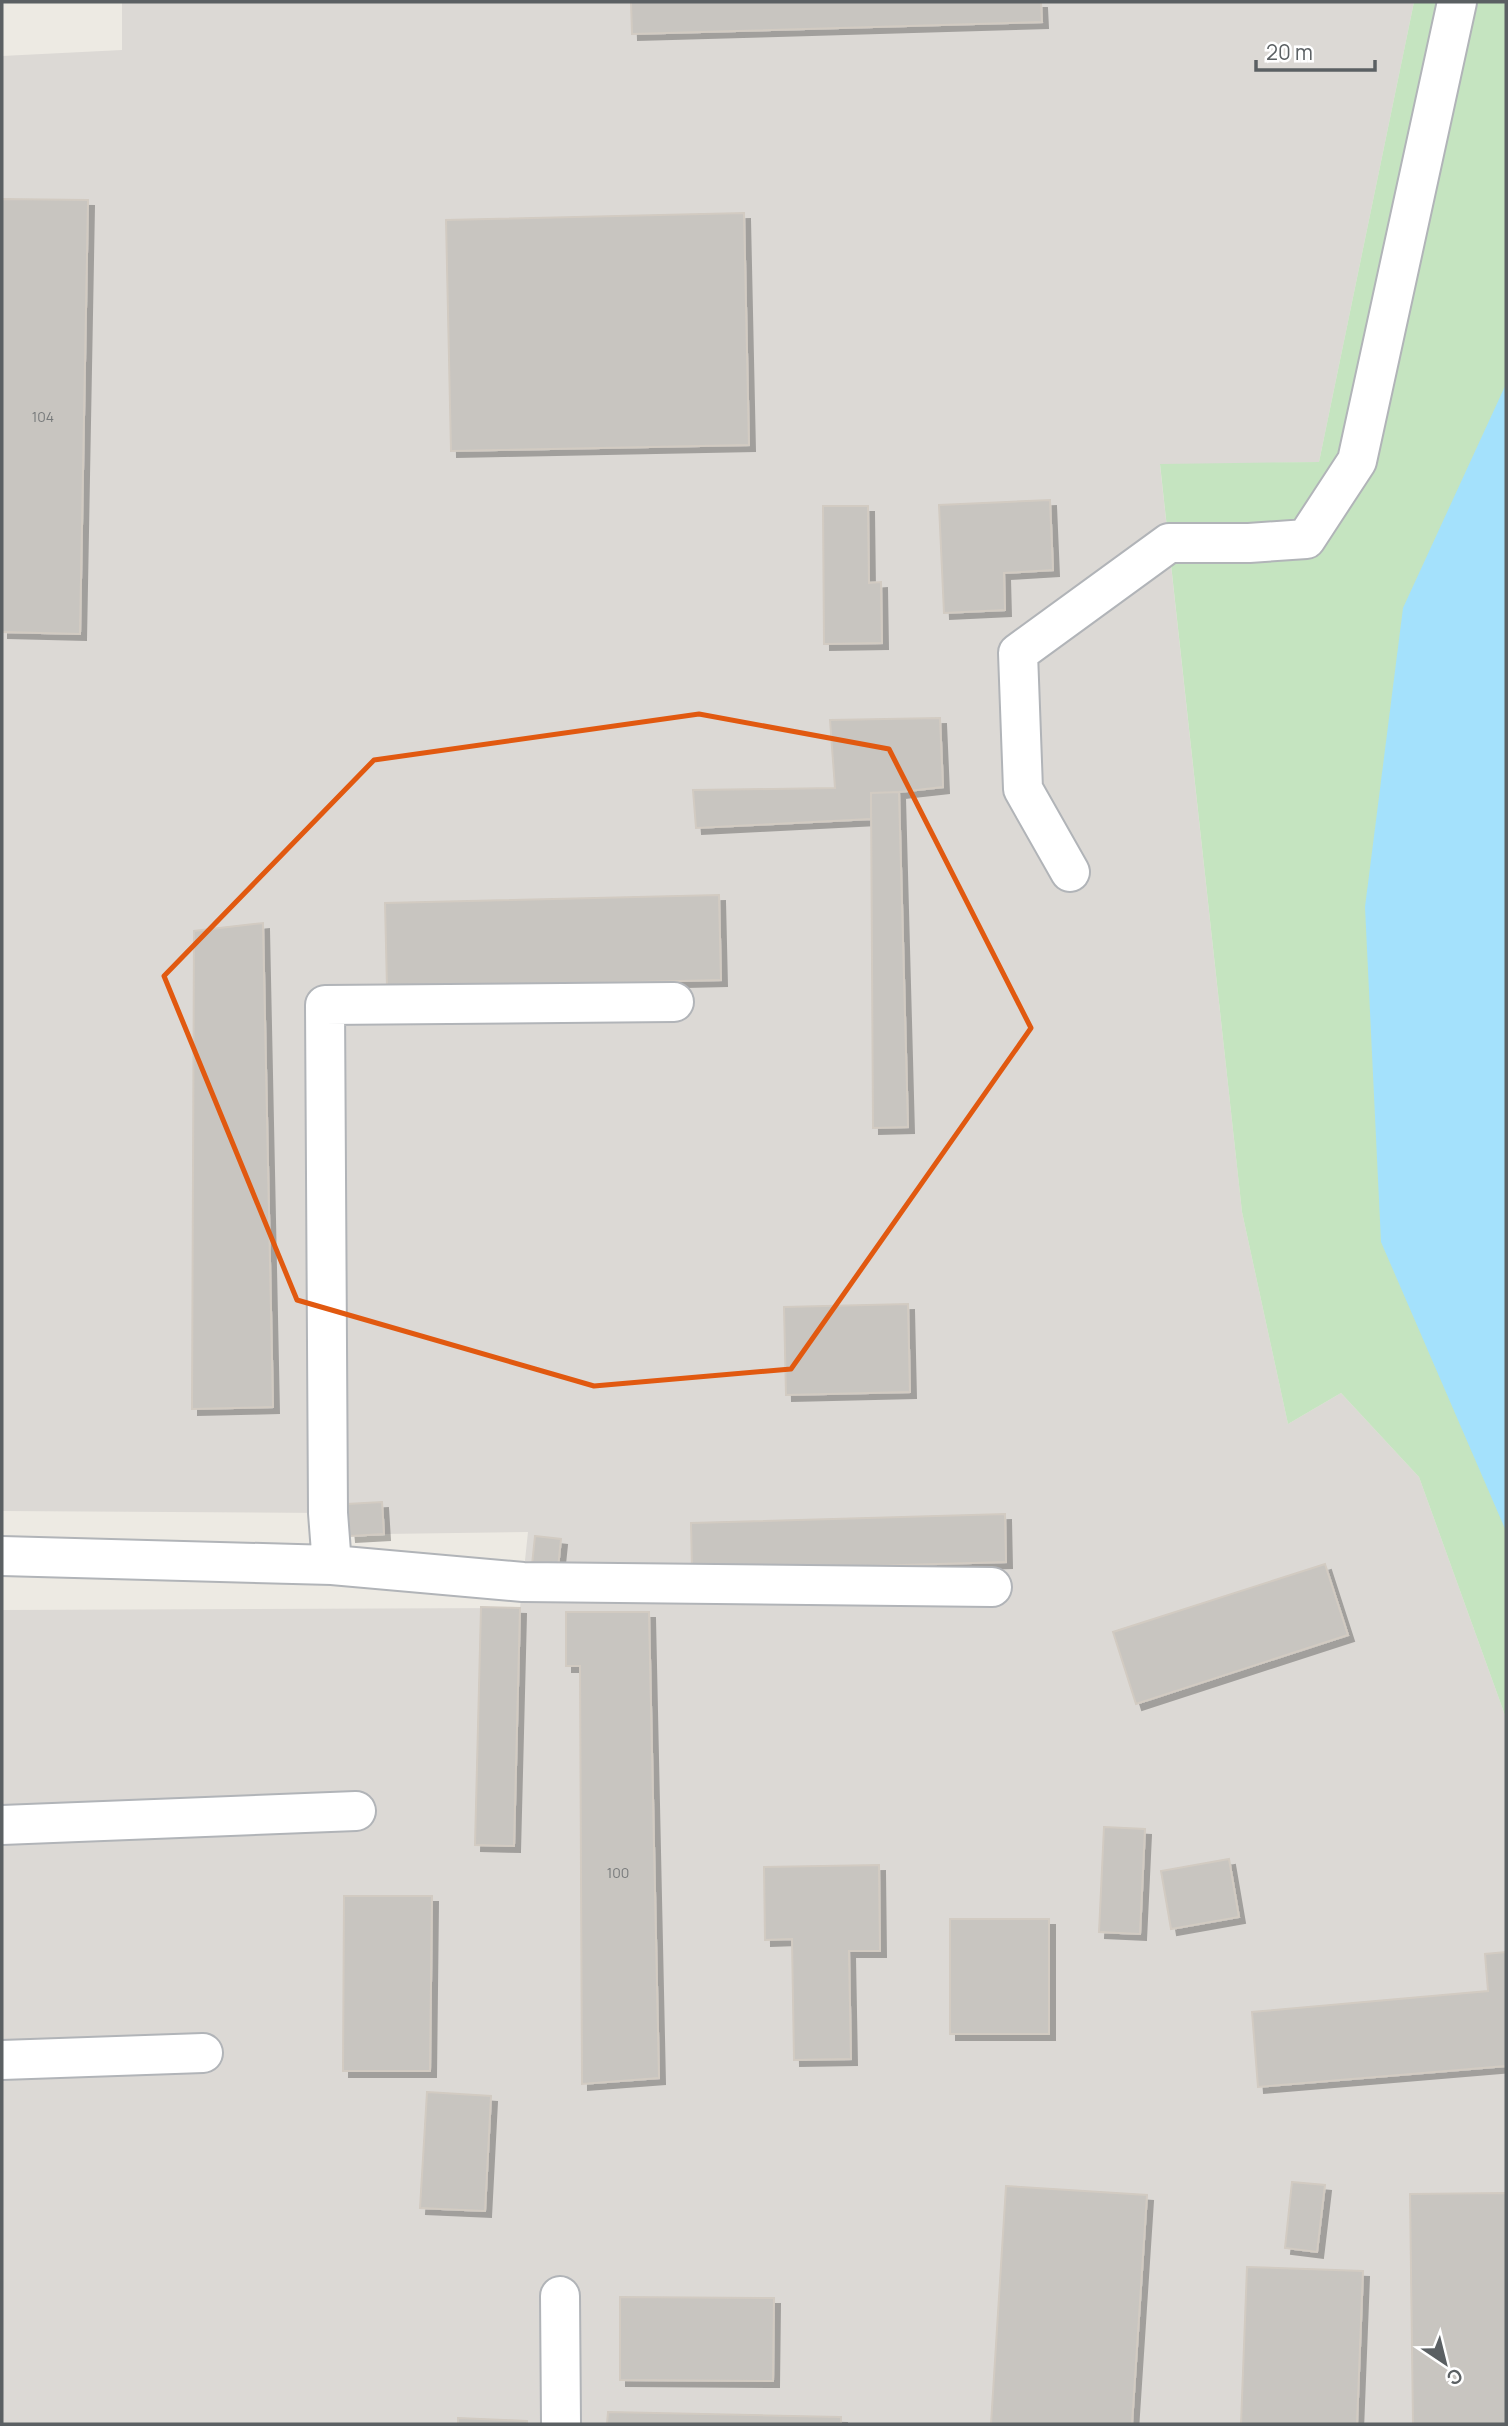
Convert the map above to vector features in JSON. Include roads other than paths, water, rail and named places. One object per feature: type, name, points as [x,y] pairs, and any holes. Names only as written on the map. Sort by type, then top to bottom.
[{"type":"lane","points":[[1070,872],[1023,789],[1018,653],[1169,543],[1249,543],[1306,539],[1357,461],[1457,2]]},
{"type":"lane","points":[[332,1565],[328,1499],[325,1005],[674,1002]]},
{"type":"lane","points":[[2,1556],[332,1565],[523,1582],[992,1587]]},
{"type":"lane","points":[[2,1825],[356,1811]]},
{"type":"lane","points":[[2,2060],[203,2053]]},
{"type":"lane","points":[[560,2296],[561,2424]]},
{"type":"water","points":[[1506,384],[1506,1531],[1381,1242],[1365,907],[1403,608]]}]
